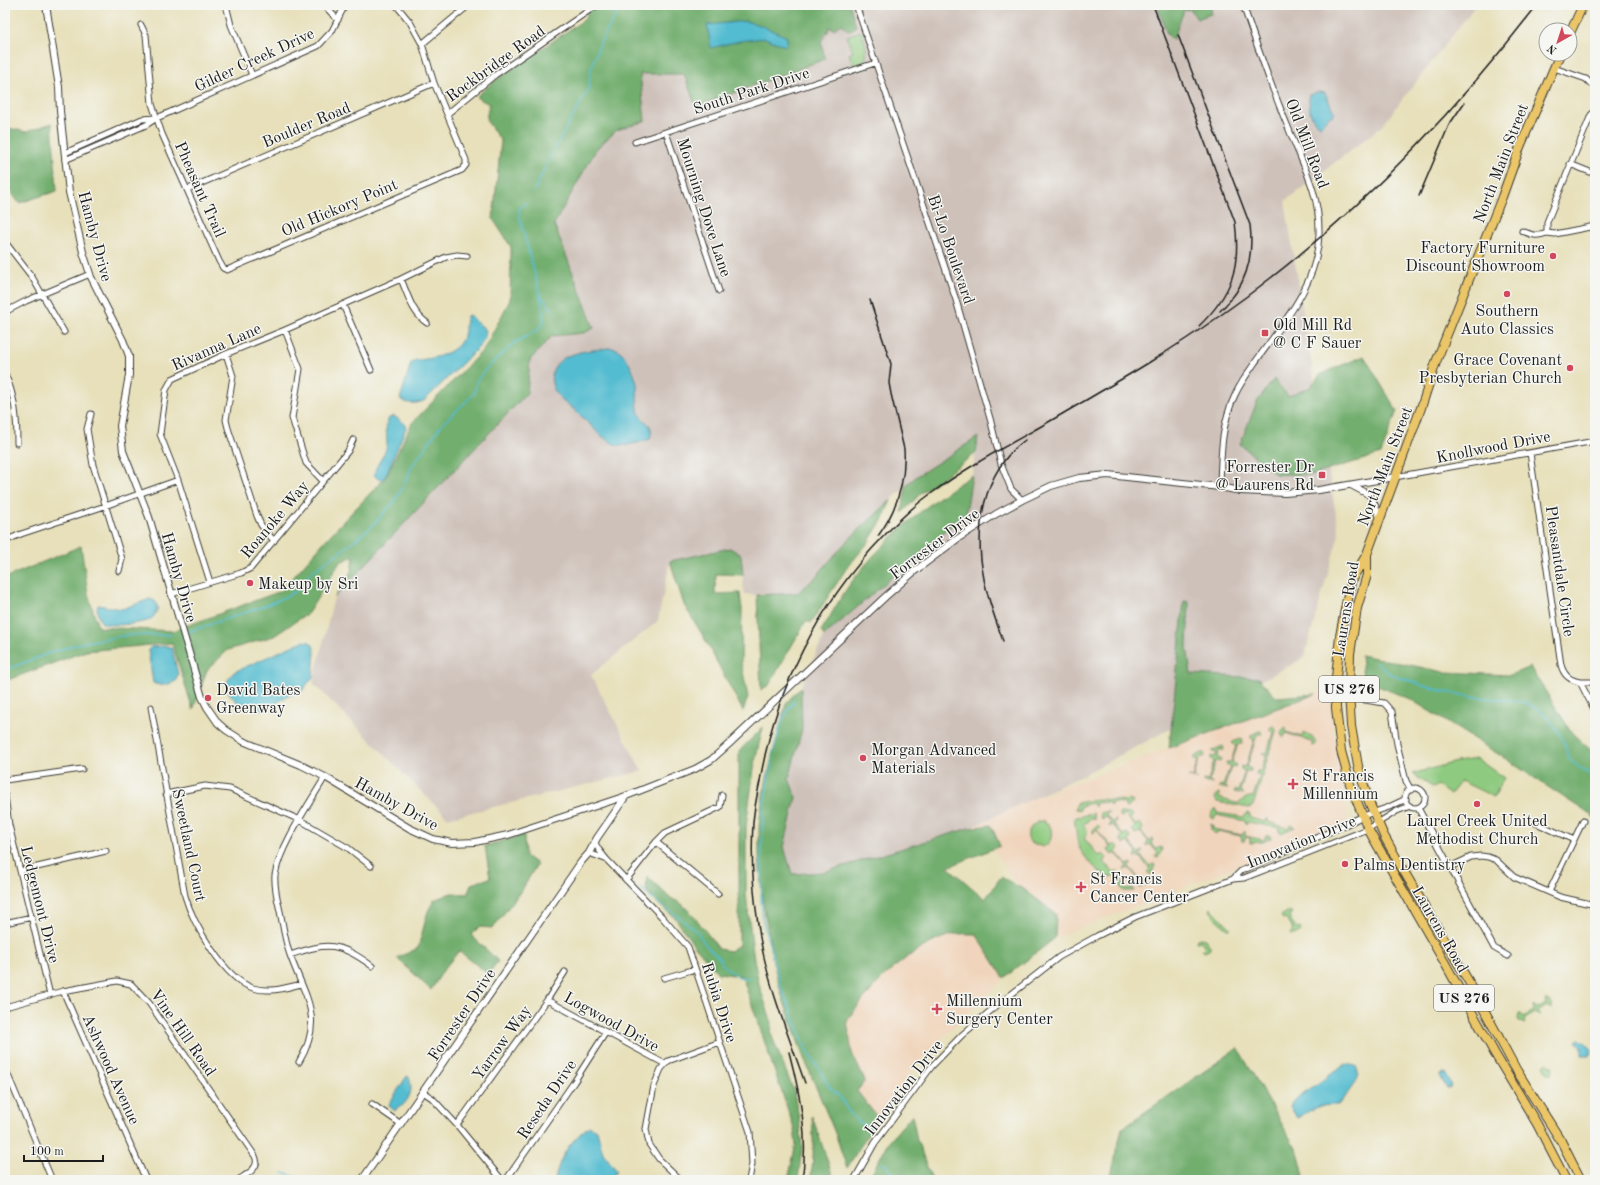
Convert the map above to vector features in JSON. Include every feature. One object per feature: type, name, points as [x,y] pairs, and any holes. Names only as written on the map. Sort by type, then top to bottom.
[{"type":"main road","points":[[1575,22],[1583,5]]},
{"type":"main road","name":"North Main Street","points":[[1367,554],[1421,408],[1436,362],[1499,205],[1520,147],[1557,62]]},
{"type":"main road","name":"Laurens Road","points":[[1367,554],[1367,575],[1357,608],[1350,654],[1350,708],[1351,726],[1358,766],[1373,813],[1402,868],[1456,958],[1524,1082],[1561,1141],[1581,1180]]},
{"type":"main road","name":"Laurens Road","points":[[1367,554],[1352,579],[1348,594],[1340,636],[1336,678],[1336,708],[1341,751],[1350,784],[1368,829],[1514,1088],[1537,1124],[1566,1180]]},
{"type":"main road","points":[[1446,965],[1456,958]]},
{"type":"main road","points":[[1514,1088],[1524,1082]]},
{"type":"street","name":"Hamby Drive","points":[[46,5],[59,87],[69,192],[83,252],[90,274],[123,340],[129,356],[129,375],[120,432],[123,451],[149,517],[202,697],[209,711],[218,723],[243,741],[301,765],[325,777],[409,828],[433,839],[452,843],[475,842],[508,835],[626,796]]},
{"type":"street","points":[[226,5],[231,25],[252,75]]},
{"type":"street","points":[[324,5],[338,20]]},
{"type":"street","name":"Gilder Creek Drive","points":[[65,160],[146,125],[157,118],[318,46],[330,34],[345,5]]},
{"type":"street","points":[[396,5],[410,22],[422,44],[434,83],[447,114]]},
{"type":"street","points":[[422,44],[470,5]]},
{"type":"street","name":"Rockbridge Road","points":[[447,114],[495,75],[597,5]]},
{"type":"street","name":"Bi-Lo Boulevard","points":[[856,5],[956,300],[992,422],[1001,464],[1011,489],[1022,500]]},
{"type":"street","name":"Old Mill Road","points":[[1220,486],[1223,430],[1232,401],[1244,379],[1277,331],[1289,317],[1302,295],[1312,271],[1319,239],[1319,216],[1312,184],[1288,128],[1242,5]]},
{"type":"street","name":"Pheasant Trail","points":[[141,25],[146,35],[152,104],[162,134],[224,270]]},
{"type":"street","name":"South Park Drive","points":[[635,142],[875,63]]},
{"type":"street","points":[[1554,68],[1586,79],[1595,88]]},
{"type":"street","name":"Boulder Road","points":[[188,190],[434,83]]},
{"type":"street","points":[[1547,233],[1547,222],[1591,115],[1595,111]]},
{"type":"street","name":"Old Hickory Point","points":[[224,270],[464,167],[466,160],[447,114]]},
{"type":"street","name":"Gilder Creek Drive","points":[[65,153],[142,119],[157,118]]},
{"type":"street","name":"Mourning Dove Lane","points":[[666,132],[719,291]]},
{"type":"street","points":[[1570,164],[1595,174]]},
{"type":"street","points":[[1522,231],[1540,236],[1547,233],[1555,234],[1595,226]]},
{"type":"street","points":[[5,242],[32,277],[64,332]]},
{"type":"street","name":"Rivanna Lane","points":[[210,582],[178,480],[160,434],[166,390],[172,379],[226,354],[401,279],[446,257],[457,255],[467,256]]},
{"type":"street","points":[[5,312],[90,274]]},
{"type":"street","points":[[401,279],[413,307],[420,318],[427,323]]},
{"type":"street","points":[[342,305],[371,370]]},
{"type":"street","points":[[285,330],[300,369],[292,418],[306,463],[323,481]]},
{"type":"street","points":[[226,354],[233,376],[226,420],[228,428],[256,516],[261,525],[274,541]]},
{"type":"street","points":[[5,374],[14,398],[17,420],[17,443]]},
{"type":"street","points":[[91,414],[87,429],[93,465],[122,560],[120,570]]},
{"type":"street","name":"Roanoke Way","points":[[172,594],[241,573],[251,568],[348,451],[352,440]]},
{"type":"street","name":"Knollwood Drive","points":[[1395,477],[1595,441]]},
{"type":"street","name":"Pleasantdale Circle","points":[[1530,453],[1561,665],[1563,671],[1571,680],[1580,682]]},
{"type":"street","name":"Forrester Drive","points":[[580,862],[589,853],[626,796],[695,770],[711,760],[916,570],[957,538],[1022,500],[1062,482],[1096,476],[1119,476],[1220,486],[1241,491],[1285,493],[1319,490],[1395,477]]},
{"type":"street","points":[[5,541],[21,534],[178,480]]},
{"type":"street","points":[[1350,485],[1370,495],[1380,517]]},
{"type":"street","points":[[1595,682],[1580,682],[1595,711]]},
{"type":"street","points":[[1350,691],[1359,699],[1380,702],[1392,712],[1397,744],[1406,781],[1411,790]]},
{"type":"street","points":[[1350,708],[1359,699]]},
{"type":"street","name":"Sweetland Court","points":[[151,707],[185,896],[200,930],[218,957],[238,979],[253,988],[276,990],[302,984]]},
{"type":"street","points":[[5,780],[82,769]]},
{"type":"street","points":[[299,1062],[308,1045],[312,1027],[311,1007],[290,955],[276,894],[275,876],[280,858],[325,777]]},
{"type":"street","points":[[166,794],[205,786],[230,789],[300,820],[348,848],[371,866]]},
{"type":"street","points":[[1418,808],[1424,803],[1424,794],[1418,789],[1411,790],[1407,793],[1406,798],[1410,806],[1418,808],[1494,948],[1508,956]]},
{"type":"street","points":[[626,880],[665,833],[720,807],[722,795]]},
{"type":"street","name":"Ledgemont Drive","points":[[5,796],[9,825],[50,995]]},
{"type":"street","name":"Innovation Drive","points":[[1233,879],[1241,871],[1406,798]]},
{"type":"street","name":"Innovation Drive","points":[[854,1180],[875,1143],[932,1066],[962,1034],[1059,957],[1136,917],[1233,879],[1244,878],[1368,829],[1397,811],[1410,806]]},
{"type":"street","points":[[1549,892],[1583,821]]},
{"type":"street","points":[[1536,823],[1574,840]]},
{"type":"street","name":"Forrester Drive","points":[[362,1180],[580,862],[592,842],[596,841]]},
{"type":"street","name":"Rubia Drive","points":[[596,841],[599,850],[688,947],[750,1132],[752,1164],[749,1180]]},
{"type":"street","points":[[656,842],[718,894]]},
{"type":"street","points":[[20,871],[106,851]]},
{"type":"street","name":"Rubia Drive","points":[[589,853],[608,860]]},
{"type":"street","points":[[1450,867],[1471,857],[1488,857],[1496,860],[1514,877],[1560,897],[1595,905]]},
{"type":"street","points":[[5,923],[32,917]]},
{"type":"street","points":[[290,955],[310,948],[329,946],[339,947],[349,951],[372,966]]},
{"type":"street","points":[[664,978],[696,969]]},
{"type":"street","name":"Yarrow Way","points":[[457,1125],[547,1000],[564,972]]},
{"type":"street","name":"Vine Hill Road","points":[[5,1007],[63,991],[122,981],[131,984],[143,995],[255,1156],[257,1162],[256,1166],[238,1180]]},
{"type":"street","name":"Ashwood Avenue","points":[[63,991],[146,1180]]},
{"type":"street","name":"Logwood Drive","points":[[547,1000],[665,1064]]},
{"type":"street","name":"Reseda Drive","points":[[506,1180],[574,1082],[606,1032]]},
{"type":"street","points":[[681,1180],[659,1159],[649,1144],[646,1129],[654,1086],[661,1068],[668,1061],[720,1042]]},
{"type":"street","points":[[5,1068],[52,1180]]},
{"type":"street","points":[[423,1092],[432,1098],[457,1125],[502,1180]]},
{"type":"street","points":[[372,1104],[401,1124]]},
{"type":"shaded area","points":[[850,5],[1476,5],[1381,127],[1285,201],[1339,534],[1304,658],[1081,776],[970,828],[824,872],[792,874],[784,847],[796,797],[789,779],[802,729],[801,687],[824,636],[966,513],[978,437],[917,476],[846,542],[813,580],[797,593],[757,595],[744,594],[741,555],[670,561],[658,621],[591,675],[642,771],[448,818],[313,683],[334,598],[527,393],[530,360],[552,336],[584,333],[594,328],[554,224],[597,148],[617,130],[645,121],[640,74],[684,74],[696,107],[824,58],[821,41],[829,26],[834,29],[841,24],[856,23]]},
{"type":"shaded area","points":[[1330,688],[1334,734],[1344,782],[1348,823],[1055,938],[973,821]]},
{"type":"shaded area","points":[[976,934],[1004,978],[917,1063],[878,1118],[856,1091],[865,1080],[852,1053],[847,1021],[865,996],[901,962],[930,944],[952,935]]},
{"type":"green space","points":[[590,5],[850,5],[856,26],[851,31],[841,24],[834,29],[829,27],[828,32],[824,34],[825,37],[821,41],[825,59],[696,107],[684,74],[640,74],[645,121],[617,130],[597,148],[554,224],[594,328],[584,333],[552,336],[530,360],[527,393],[334,598],[351,571],[354,556],[340,562],[308,613],[274,636],[228,650],[207,670],[193,710],[172,643],[86,651],[5,681],[5,578],[81,546],[88,594],[98,627],[173,631],[281,591],[332,533],[385,478],[412,423],[484,349],[510,300],[511,247],[493,219],[501,141],[486,120],[489,104],[476,97],[492,83],[585,19]]},
{"type":"green space","points":[[1157,5],[1212,5],[1211,14],[1197,19],[1190,9],[1184,10],[1173,40],[1167,34]]},
{"type":"green space","points":[[861,31],[866,47],[866,57],[860,64],[854,66],[849,54],[853,52],[847,36]]},
{"type":"green space","points":[[52,123],[57,191],[19,203],[5,184],[5,127],[26,132]]},
{"type":"green space","points":[[1364,356],[1397,411],[1381,454],[1312,475],[1275,474],[1240,444],[1257,402],[1274,379],[1288,396],[1309,388],[1321,374]]},
{"type":"green space","points":[[978,437],[976,453],[921,493],[902,513],[906,485],[917,476]]},
{"type":"green space","points":[[972,475],[966,513],[824,636],[821,631],[842,596],[850,584],[877,552],[906,524],[938,498]]},
{"type":"green space","points":[[891,500],[883,519],[867,544],[846,569],[811,623],[806,621],[769,685],[761,690],[757,595],[797,593],[813,580],[846,542]]},
{"type":"green space","points":[[730,548],[741,555],[743,575],[716,574],[715,594],[740,593],[742,609],[741,662],[748,697],[743,711],[702,634],[684,605],[670,561]]},
{"type":"green space","points":[[1184,601],[1189,602],[1187,647],[1191,674],[1258,678],[1276,697],[1316,694],[1169,748]]},
{"type":"green space","points":[[1361,655],[1444,672],[1510,675],[1530,667],[1572,733],[1595,754],[1595,818],[1506,759],[1410,699],[1363,680]]},
{"type":"green space","points":[[801,687],[802,729],[789,779],[796,797],[784,847],[792,874],[824,872],[970,828],[991,825],[1000,846],[948,867],[985,899],[1001,877],[1025,890],[1056,914],[1055,938],[1004,978],[976,934],[957,934],[935,941],[906,958],[892,969],[868,994],[847,1021],[852,1053],[865,1081],[857,1091],[878,1118],[847,1168],[835,1133],[803,1056],[782,996],[773,962],[762,897],[759,857],[759,825],[763,794],[786,703]]},
{"type":"green space","points":[[1273,726],[1276,728],[1276,731],[1253,806],[1249,808],[1217,802],[1215,798],[1218,793],[1220,794],[1219,798],[1239,804],[1241,801],[1249,797],[1253,797],[1260,775],[1256,774],[1257,771],[1261,771],[1266,755],[1262,753],[1267,753],[1273,732],[1269,730]]},
{"type":"green space","points":[[763,727],[755,761],[746,826],[746,894],[754,960],[760,988],[772,1023],[771,1034],[793,1089],[799,1117],[802,1147],[798,1180],[788,1180],[796,1144],[794,1128],[742,976],[718,973],[693,944],[676,919],[655,901],[646,890],[647,876],[669,897],[682,904],[697,920],[719,949],[730,951],[739,945],[739,751]]},
{"type":"green space","points":[[1286,727],[1286,732],[1302,737],[1304,733],[1312,737],[1316,745],[1312,746],[1312,742],[1286,733],[1283,737],[1281,734],[1283,729]]},
{"type":"green space","points":[[1261,731],[1262,734],[1257,734],[1247,767],[1251,769],[1251,771],[1246,771],[1240,791],[1244,794],[1234,792],[1235,790],[1238,791],[1245,771],[1241,769],[1241,766],[1246,767],[1254,740],[1251,738],[1251,735]]},
{"type":"green space","points":[[1240,738],[1243,740],[1242,744],[1238,744],[1232,762],[1236,765],[1235,767],[1231,766],[1225,786],[1228,789],[1219,787],[1220,785],[1223,786],[1230,766],[1226,764],[1226,762],[1231,762],[1236,746],[1232,743]]},
{"type":"green space","points":[[1223,746],[1224,750],[1219,750],[1217,758],[1221,759],[1220,762],[1216,761],[1209,782],[1213,784],[1204,782],[1204,780],[1208,781],[1214,761],[1211,759],[1211,756],[1215,757],[1217,753],[1213,752],[1213,750]]},
{"type":"green space","points":[[1204,753],[1205,756],[1200,757],[1194,777],[1198,779],[1188,777],[1193,777],[1198,760],[1194,759],[1194,757]]},
{"type":"green space","points":[[1477,759],[1504,778],[1494,797],[1461,781],[1450,795],[1437,785],[1434,788],[1412,774],[1456,762]]},
{"type":"green space","points":[[1099,799],[1132,801],[1133,803],[1127,808],[1125,807],[1125,803],[1113,802],[1110,806],[1109,802],[1096,803],[1095,807],[1093,803],[1080,806],[1080,810],[1075,809],[1077,803]]},
{"type":"green space","points":[[1216,808],[1217,813],[1244,817],[1247,813],[1250,814],[1250,818],[1265,822],[1268,818],[1268,822],[1288,828],[1291,825],[1295,827],[1281,833],[1279,832],[1279,828],[1248,822],[1246,825],[1245,821],[1216,815],[1214,819],[1211,817],[1212,812]]},
{"type":"green space","points":[[1109,812],[1106,815],[1112,822],[1116,820],[1114,824],[1123,835],[1127,833],[1131,837],[1129,841],[1138,853],[1143,851],[1140,855],[1150,866],[1153,864],[1155,865],[1151,875],[1147,872],[1150,869],[1139,856],[1135,858],[1137,853],[1128,842],[1124,844],[1120,840],[1122,836],[1113,825],[1109,827],[1111,823],[1106,816],[1102,819],[1101,818],[1100,813]]},
{"type":"green space","points":[[1093,813],[1095,820],[1091,818],[1083,825],[1087,830],[1087,834],[1084,838],[1099,856],[1103,854],[1107,858],[1104,862],[1113,872],[1118,871],[1110,877],[1102,874],[1093,866],[1082,852],[1077,838],[1074,818]]},
{"type":"green space","points":[[1119,814],[1132,814],[1133,816],[1130,819],[1136,825],[1140,823],[1143,828],[1141,831],[1149,841],[1153,839],[1151,843],[1156,849],[1161,847],[1162,850],[1158,858],[1155,857],[1158,853],[1150,844],[1146,846],[1148,841],[1140,832],[1135,834],[1132,829],[1135,826],[1125,815],[1121,817]]},
{"type":"green space","points":[[1040,821],[1044,821],[1050,826],[1051,832],[1050,841],[1043,847],[1031,843],[1028,836],[1031,827]]},
{"type":"green space","points":[[1211,824],[1213,825],[1213,829],[1242,835],[1245,831],[1245,836],[1264,840],[1266,836],[1270,836],[1271,838],[1263,842],[1250,843],[1250,838],[1246,837],[1244,841],[1242,841],[1241,836],[1218,831],[1216,835],[1211,830]]},
{"type":"green space","points":[[1098,825],[1100,827],[1093,833],[1093,830]]},
{"type":"green space","points":[[1097,830],[1111,846],[1115,844],[1119,848],[1116,852],[1127,865],[1115,853],[1112,855],[1108,850],[1110,847]]},
{"type":"green space","points":[[524,835],[525,856],[537,864],[523,888],[493,928],[479,927],[471,935],[498,961],[488,974],[459,951],[444,969],[431,990],[397,958],[418,948],[428,911],[434,900],[451,893],[468,894],[471,884],[490,878],[485,846]]},
{"type":"green space","points":[[1132,863],[1129,867],[1143,883],[1147,881],[1147,884],[1139,887],[1138,885],[1141,882],[1129,868],[1124,870],[1127,865]]},
{"type":"green space","points":[[1121,877],[1123,878],[1121,881],[1128,889],[1132,887],[1134,891],[1124,891],[1117,882]]},
{"type":"green space","points":[[1211,908],[1230,927],[1230,929],[1217,920],[1210,910]]},
{"type":"green space","points":[[1288,912],[1292,913],[1289,916],[1296,929],[1301,929],[1300,932],[1294,935],[1290,934],[1293,930],[1286,918],[1283,919],[1281,917]]},
{"type":"green space","points":[[1197,939],[1205,939],[1210,946],[1210,949],[1205,952],[1202,950],[1205,947],[1201,941],[1196,942]]},
{"type":"green space","points":[[1545,1000],[1551,1002],[1551,1009],[1547,1006],[1538,1012],[1540,1015],[1539,1016],[1535,1013],[1524,1020],[1525,1024],[1520,1022],[1518,1019],[1519,1014],[1523,1017],[1534,1011],[1533,1006],[1537,1009],[1546,1004]]},
{"type":"green space","points":[[1238,1048],[1298,1152],[1305,1180],[1110,1180],[1122,1128]]},
{"type":"green space","points":[[1547,1062],[1553,1067],[1552,1074],[1549,1074],[1544,1065]]},
{"type":"green space","points":[[912,1115],[917,1140],[932,1180],[868,1180],[889,1141]]},
{"type":"green space","points":[[812,1116],[834,1180],[810,1180],[813,1156]]},
{"type":"water","points":[[745,21],[760,25],[787,37],[787,43],[785,46],[765,38],[740,41],[711,48],[707,25]]},
{"type":"water","points":[[1318,92],[1325,93],[1335,114],[1327,118],[1321,126],[1312,117],[1309,104],[1309,95]]},
{"type":"water","points":[[469,315],[486,330],[485,337],[480,346],[424,401],[412,403],[400,399],[411,363],[416,360],[432,358],[444,354],[455,348],[463,338],[467,316]]},
{"type":"water","points":[[614,348],[621,352],[632,370],[637,384],[637,402],[639,413],[650,426],[650,439],[627,445],[614,444],[600,434],[556,393],[553,386],[552,374],[557,364],[567,356]]},
{"type":"water","points":[[394,416],[404,423],[406,428],[384,479],[378,479],[374,475],[386,449],[387,422],[389,418]]},
{"type":"water","points":[[150,599],[155,601],[158,608],[154,617],[146,621],[140,623],[111,625],[102,623],[98,617],[98,605],[122,609]]},
{"type":"water","points":[[303,641],[310,642],[313,645],[315,652],[313,677],[301,692],[290,695],[265,709],[257,710],[241,705],[228,691],[228,681],[234,672]]},
{"type":"water","points":[[167,646],[172,648],[178,674],[176,681],[159,685],[153,683],[148,650],[151,647]]},
{"type":"water","points":[[1579,1039],[1587,1044],[1592,1050],[1589,1056],[1582,1056],[1582,1048],[1577,1041]]},
{"type":"water","points":[[1346,1064],[1356,1066],[1359,1075],[1349,1092],[1338,1105],[1316,1108],[1297,1118],[1290,1106],[1298,1097]]},
{"type":"water","points":[[1445,1073],[1452,1086],[1447,1089],[1440,1076]]},
{"type":"water","points":[[407,1076],[409,1077],[411,1085],[409,1096],[402,1106],[399,1106],[395,1111],[389,1106],[390,1102]]},
{"type":"water","points":[[589,1126],[597,1130],[603,1153],[617,1171],[610,1180],[555,1180],[559,1164],[566,1150]]},
{"type":"waterway","points":[[533,193],[551,155],[589,88],[590,72],[600,43],[617,13],[617,5]]},
{"type":"waterway","points":[[188,632],[267,605],[295,592],[310,573],[372,526],[393,503],[403,487],[412,466],[442,424],[474,394],[477,380],[486,369],[514,343],[538,330],[544,321],[540,294],[519,215],[519,209],[526,203]]},
{"type":"waterway","points":[[541,296],[552,310]]},
{"type":"waterway","points":[[5,670],[52,652],[85,642],[129,635],[171,635]]},
{"type":"waterway","points":[[1377,662],[1387,672],[1402,679],[1404,678],[1418,684],[1446,692],[1490,699],[1520,701],[1528,704],[1542,712],[1553,724],[1565,745],[1567,756],[1570,760],[1595,777]]},
{"type":"waterway","points":[[794,701],[783,718],[773,752],[764,804],[761,855],[761,899],[763,921],[780,985],[805,1046],[830,1088],[840,1097],[849,1112],[858,1121],[869,1128]]},
{"type":"waterway","points":[[639,886],[651,898],[683,920],[697,932],[706,945],[720,959],[722,964],[737,976],[743,978],[753,978]]},
{"type":"waterway","points":[[883,1162],[899,1180]]},
{"type":"waterway","points":[[283,1173],[308,1180]]},
{"type":"railway","points":[[1153,5],[1235,222],[1237,253],[1232,279],[1219,303],[1199,326]]},
{"type":"railway","points":[[805,1083],[777,1005],[761,944],[756,912],[752,861],[753,823],[767,747],[776,714],[802,651],[838,592],[858,565],[881,539],[916,505],[944,484],[1157,358],[1218,317],[1307,249],[1349,212],[1429,133],[1466,92],[1537,5]]},
{"type":"railway","points":[[1178,35],[1250,225],[1251,249],[1246,272],[1236,292],[1220,311]]},
{"type":"railway","points":[[1419,196],[1449,125],[1464,103]]},
{"type":"railway","points":[[870,300],[891,364],[889,383],[904,449],[902,484],[899,495],[885,526],[878,536]]},
{"type":"railway","points":[[1003,641],[990,603],[984,579],[980,541],[981,521],[990,485],[999,468],[1010,453],[1025,440]]},
{"type":"railway","points":[[789,1052],[797,1084],[804,1132],[804,1164],[802,1180]]},
{"type":"place","name":"Factory Furniture Discount Showroom","points":[[1553,256]]},
{"type":"place","name":"Southern Auto Classics","points":[[1507,294]]},
{"type":"place","name":"Old Mill Rd @ C F Sauer","points":[[1265,333]]},
{"type":"place","name":"Grace Covenant Presbyterian Church","points":[[1570,368]]},
{"type":"place","name":"Forrester Dr @ Laurens Rd","points":[[1322,475]]},
{"type":"place","name":"Makeup by Sri","points":[[250,583]]},
{"type":"place","name":"David Bates Greenway","points":[[208,698]]},
{"type":"place","name":"Morgan Advanced Materials","points":[[863,758]]},
{"type":"place","name":"St Francis Millennium","points":[[1293,784]]},
{"type":"place","name":"Laurel Creek United Methodist Church","points":[[1477,804]]},
{"type":"place","name":"Palms Dentistry","points":[[1345,864]]},
{"type":"place","name":"St Francis Cancer Center","points":[[1081,887]]},
{"type":"place","name":"Millennium Surgery Center","points":[[937,1009]]}]
